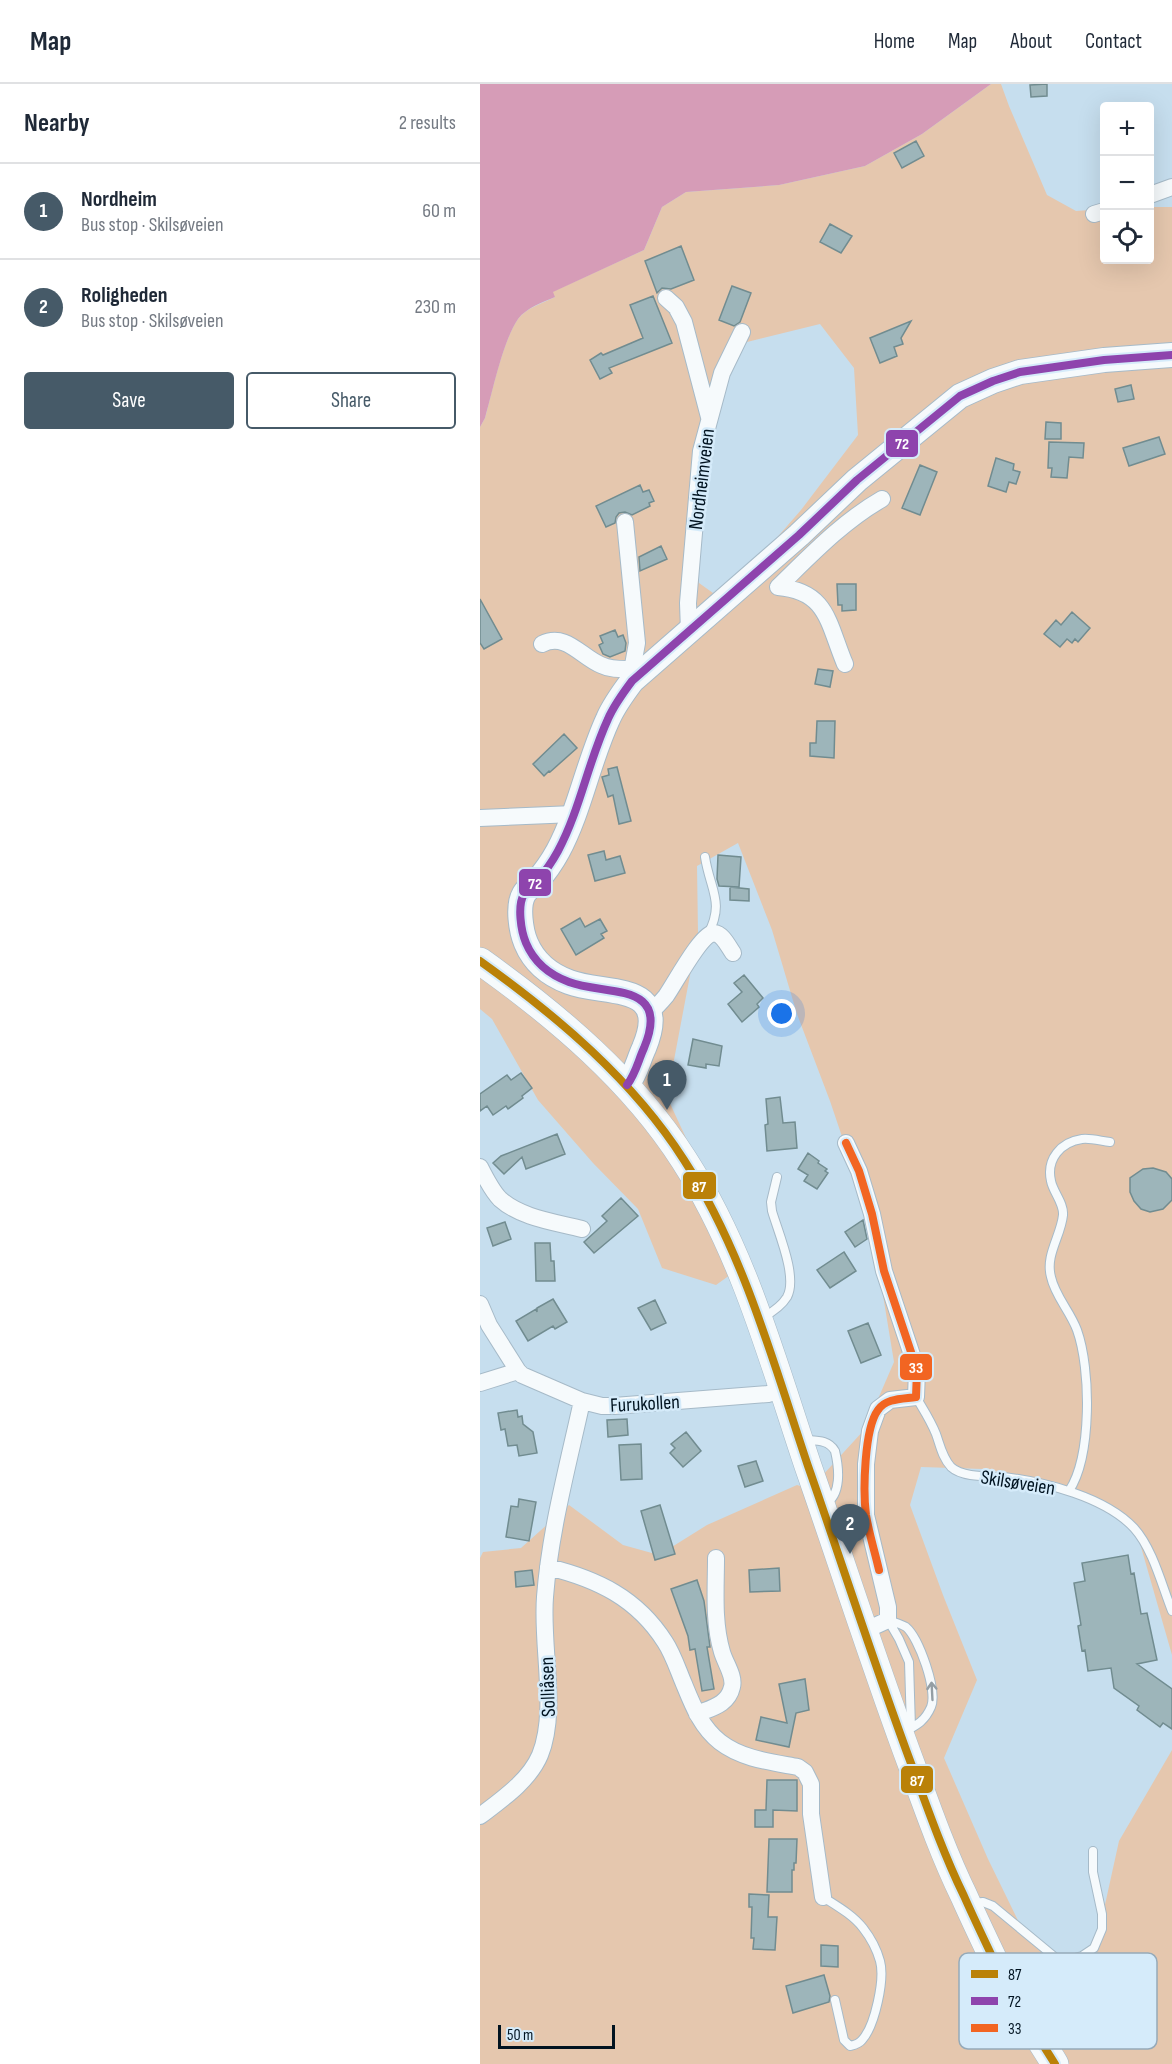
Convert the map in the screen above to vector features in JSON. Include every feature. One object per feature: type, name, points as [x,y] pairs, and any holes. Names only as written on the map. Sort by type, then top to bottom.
[{"type":"main road","points":[[627,1085],[633,1077],[652,1027],[649,1012],[637,997],[614,990],[571,983],[556,976],[535,958],[526,944],[521,911],[524,895],[546,871],[558,851],[574,814],[607,720],[633,675],[689,631],[799,535],[857,480],[960,396],[1020,372],[1104,360],[1172,355]]},
{"type":"main road","points":[[480,962],[514,985],[627,1085],[655,1118],[684,1160],[706,1199],[736,1259],[822,1506],[876,1625],[906,1731],[967,1904],[991,1953]]},
{"type":"main road","points":[[604,1063],[644,1049]]},
{"type":"main road","points":[[1046,2049],[1055,2064]]},
{"type":"street","points":[[1154,193],[1172,187]]},
{"type":"street","points":[[666,298],[676,307],[684,322],[709,418]]},
{"type":"street","name":"Nordheimveien","points":[[689,631],[688,603],[701,451],[722,373],[742,332]]},
{"type":"street","points":[[845,664],[820,604],[809,594],[778,587],[836,531],[861,511],[882,499]]},
{"type":"street","points":[[542,644],[549,641],[561,641],[575,647],[594,662],[633,675],[637,643],[625,522]]},
{"type":"street","points":[[480,818],[574,814]]},
{"type":"street","points":[[649,1012],[665,997],[708,934],[721,936],[733,953]]},
{"type":"street","name":"Skilsøveien","points":[[846,1143],[859,1171],[872,1214],[884,1271],[917,1370],[916,1397]]},
{"type":"street","points":[[480,1167],[498,1197],[511,1207],[524,1214],[582,1229]]},
{"type":"street","points":[[480,1304],[489,1325],[518,1371],[480,1383]]},
{"type":"street","name":"Furukollen","points":[[518,1371],[582,1401],[602,1406],[768,1394],[783,1390]]},
{"type":"street","points":[[876,1625],[888,1607],[866,1515],[866,1464],[870,1431],[878,1409],[890,1400],[916,1397]]},
{"type":"street","name":"Solliåsen","points":[[480,1816],[524,1779],[540,1755],[548,1727],[544,1635],[548,1567],[582,1401]]},
{"type":"street","points":[[696,1714],[726,1701],[733,1687],[722,1651],[716,1614],[716,1558]]},
{"type":"street","points":[[548,1567],[594,1580],[616,1592],[634,1606],[666,1643],[696,1714],[707,1730],[721,1743],[740,1754],[798,1767],[805,1772],[811,1784],[811,1814],[823,1897]]},
{"type":"lane","points":[[705,857],[718,908],[715,922],[708,934]]},
{"type":"lane","points":[[1069,1491],[1076,1481],[1079,1470],[1086,1428],[1087,1384],[1078,1333],[1050,1276],[1051,1255],[1063,1214],[1051,1181],[1050,1164],[1055,1154],[1072,1142],[1083,1139],[1110,1142]]},
{"type":"lane","points":[[759,1320],[783,1302],[791,1282],[772,1211],[771,1202],[777,1178]]},
{"type":"lane","name":"Skilsøveien","points":[[916,1397],[935,1433],[943,1456],[952,1468],[965,1473],[1031,1480],[1069,1491],[1110,1510],[1134,1529],[1151,1556],[1172,1611]]},
{"type":"lane","points":[[876,1625],[906,1627],[933,1684],[933,1705],[922,1722],[906,1731]]},
{"type":"lane","points":[[1086,1953],[1094,1948],[1102,1929],[1102,1914],[1093,1872],[1093,1851]]},
{"type":"lane","points":[[823,1897],[863,1928],[881,1963],[876,2011],[861,2042],[850,2046],[844,2040],[835,2000]]},
{"type":"lane","points":[[967,1904],[976,1901],[993,1906],[1050,1953]]},
{"type":"shaded area","points":[[480,84],[991,84],[922,134],[865,166],[779,185],[686,192],[662,207],[644,250],[553,292],[555,297],[521,315],[503,353],[485,418],[480,427]]},
{"type":"shaded area","points":[[991,84],[1001,84],[1047,195],[1076,211],[1100,209],[1100,264],[1154,264],[1154,207],[1172,207],[1172,1655],[1135,1526],[1056,1482],[983,1469],[921,1467],[910,1505],[977,1680],[944,1758],[988,1859],[1028,1941],[1045,1953],[959,1953],[959,2049],[1157,2049],[1157,1953],[1096,1953],[1119,1841],[1172,1750],[1172,2064],[480,2064],[480,1558],[483,1552],[521,1548],[569,1505],[623,1545],[659,1555],[707,1525],[797,1485],[810,1489],[865,1429],[894,1362],[879,1271],[858,1184],[797,1014],[772,930],[738,843],[697,866],[698,933],[667,1097],[706,1181],[737,1270],[716,1285],[662,1268],[638,1209],[593,1163],[538,1100],[492,1019],[480,1009],[480,427],[485,418],[507,341],[521,315],[555,297],[552,292],[644,250],[662,207],[686,192],[779,185],[865,166],[922,134]],"holes":[[[820,324],[854,368],[858,435],[801,510],[740,580],[713,593],[699,583],[698,490],[713,398],[743,343]]]},
{"type":"building","points":[[1047,84],[1047,96],[1031,97],[1030,85]]},
{"type":"building","points":[[916,141],[924,156],[902,168],[894,153]]},
{"type":"building","points":[[830,224],[852,236],[841,253],[820,242]]},
{"type":"building","points":[[681,246],[694,280],[671,289],[662,288],[657,293],[645,261]]},
{"type":"building","points":[[732,286],[751,293],[740,322],[734,326],[719,320]]},
{"type":"building","points":[[653,296],[672,343],[609,368],[612,373],[600,379],[590,360],[601,353],[603,355],[643,338],[630,305]]},
{"type":"building","points":[[911,321],[901,338],[903,344],[894,347],[897,356],[880,363],[870,338]]},
{"type":"building","points":[[1131,385],[1134,399],[1118,402],[1115,389]]},
{"type":"building","points":[[1046,422],[1061,423],[1061,439],[1045,439]]},
{"type":"building","points":[[1159,437],[1165,454],[1129,466],[1123,448]]},
{"type":"building","points":[[1049,442],[1084,443],[1083,458],[1069,457],[1067,478],[1051,477],[1052,468],[1048,468]]},
{"type":"building","points":[[996,458],[1014,464],[1013,470],[1020,472],[1016,484],[1009,482],[1006,492],[988,486]]},
{"type":"building","points":[[920,465],[937,472],[920,515],[902,508]]},
{"type":"building","points":[[640,485],[643,492],[649,490],[654,501],[649,503],[650,506],[632,515],[625,512],[619,513],[615,523],[606,527],[596,506]]},
{"type":"building","points":[[661,546],[667,559],[640,571],[639,557]]},
{"type":"building","points":[[837,584],[856,584],[856,610],[842,611],[842,605],[838,605]]},
{"type":"building","points":[[480,599],[502,639],[484,649],[480,643]]},
{"type":"building","points":[[1072,612],[1090,628],[1078,642],[1075,639],[1072,643],[1067,639],[1060,647],[1044,634],[1056,620],[1061,625]]},
{"type":"building","points":[[615,630],[618,637],[623,635],[626,643],[625,651],[610,657],[603,654],[599,645],[603,643],[600,636]]},
{"type":"building","points":[[818,669],[833,671],[830,687],[815,684]]},
{"type":"building","points":[[817,721],[835,721],[834,758],[810,756],[810,743],[816,743]]},
{"type":"building","points":[[564,734],[577,748],[544,776],[533,764]]},
{"type":"building","points":[[617,767],[631,821],[619,824],[613,795],[608,797],[602,777],[609,775],[608,769]]},
{"type":"building","points":[[604,851],[606,860],[620,856],[625,873],[595,881],[588,855]]},
{"type":"building","points":[[718,855],[741,857],[739,887],[719,886]]},
{"type":"building","points":[[730,887],[749,889],[749,901],[730,900]]},
{"type":"building","points":[[580,918],[585,927],[600,919],[607,931],[601,934],[604,938],[576,955],[561,929]]},
{"type":"building","points":[[744,975],[763,998],[757,1004],[759,1007],[742,1022],[728,1004],[742,992],[734,983]]},
{"type":"building","points":[[693,1039],[722,1046],[719,1066],[706,1064],[706,1068],[688,1065]]},
{"type":"building","points":[[521,1073],[532,1088],[522,1096],[523,1098],[508,1109],[506,1106],[493,1115],[487,1106],[480,1111],[480,1094],[507,1075],[511,1080]]},
{"type":"building","points":[[780,1097],[783,1123],[795,1122],[797,1148],[767,1151],[766,1099]]},
{"type":"building","points":[[557,1134],[565,1154],[526,1169],[522,1157],[504,1174],[493,1163],[501,1156]]},
{"type":"building","points":[[808,1153],[827,1169],[825,1171],[828,1173],[817,1189],[804,1181],[808,1175],[798,1169]]},
{"type":"building","points":[[1153,1168],[1166,1172],[1172,1179],[1172,1200],[1163,1209],[1150,1212],[1141,1209],[1134,1201],[1130,1192],[1130,1178],[1143,1169]]},
{"type":"building","points":[[621,1198],[638,1216],[594,1253],[584,1242],[607,1221],[602,1216]]},
{"type":"building","points":[[863,1220],[867,1239],[855,1247],[845,1232]]},
{"type":"building","points":[[505,1222],[511,1239],[493,1246],[487,1228]]},
{"type":"building","points":[[535,1243],[550,1243],[555,1281],[536,1281]]},
{"type":"building","points":[[844,1252],[856,1271],[830,1288],[817,1270]]},
{"type":"building","points":[[553,1299],[567,1322],[555,1329],[553,1326],[528,1341],[516,1321],[536,1309],[537,1312],[537,1308]]},
{"type":"building","points":[[655,1300],[666,1323],[651,1330],[638,1308]]},
{"type":"building","points":[[868,1323],[881,1355],[861,1363],[848,1331]]},
{"type":"building","points":[[517,1410],[518,1417],[522,1416],[523,1424],[533,1432],[537,1453],[519,1456],[517,1445],[508,1446],[505,1429],[501,1430],[498,1413]]},
{"type":"building","points":[[627,1419],[628,1435],[608,1437],[607,1420]]},
{"type":"building","points":[[686,1432],[701,1451],[683,1467],[670,1453],[675,1448],[671,1444]]},
{"type":"building","points":[[641,1444],[642,1479],[621,1480],[619,1445]]},
{"type":"building","points":[[756,1461],[763,1481],[745,1487],[738,1466]]},
{"type":"building","points":[[519,1499],[536,1502],[529,1541],[506,1537],[511,1506],[518,1507]]},
{"type":"building","points":[[660,1505],[675,1554],[655,1560],[641,1511]]},
{"type":"building","points":[[1128,1555],[1131,1574],[1134,1573],[1141,1614],[1147,1613],[1157,1660],[1137,1664],[1172,1689],[1172,1729],[1163,1723],[1160,1727],[1137,1710],[1139,1706],[1114,1688],[1111,1668],[1088,1671],[1085,1650],[1082,1651],[1078,1626],[1081,1625],[1074,1583],[1085,1581],[1082,1563]]},
{"type":"building","points":[[779,1568],[780,1591],[750,1592],[749,1570]]},
{"type":"building","points":[[532,1570],[534,1585],[516,1587],[515,1572]]},
{"type":"building","points":[[697,1580],[704,1601],[710,1647],[707,1647],[714,1689],[702,1691],[695,1649],[690,1650],[688,1636],[671,1589]]},
{"type":"building","points":[[805,1679],[809,1710],[796,1713],[789,1747],[756,1740],[761,1717],[787,1723],[779,1684]]},
{"type":"building","points":[[767,1780],[797,1780],[797,1811],[773,1810],[773,1827],[755,1827],[755,1810],[766,1810]]},
{"type":"building","points":[[769,1839],[797,1839],[796,1863],[792,1870],[792,1892],[767,1892]]},
{"type":"building","points":[[749,1894],[769,1895],[768,1917],[777,1917],[775,1950],[753,1949],[752,1907],[749,1907]]},
{"type":"building","points":[[821,1945],[838,1946],[838,1967],[821,1966]]},
{"type":"building","points":[[824,1975],[830,1996],[829,2002],[793,2013],[786,1986]]},
{"type":"transit line","name":"72","points":[[627,1085],[644,1048],[650,1027],[649,1011],[642,1001],[631,995],[569,982],[549,972],[533,956],[526,943],[520,912],[524,894],[548,867],[566,835],[601,735],[613,709],[632,681],[799,535],[857,480],[960,396],[1020,372],[1104,360],[1172,355]]},
{"type":"transit line","name":"87","points":[[480,961],[565,1027],[617,1076],[664,1131],[684,1160],[724,1232],[769,1348],[924,1799],[943,1848],[991,1953]]},
{"type":"transit line","name":"33","points":[[846,1143],[859,1171],[872,1214],[884,1271],[917,1370],[916,1397],[895,1400],[881,1406],[873,1419],[867,1446],[865,1505],[879,1570]]},
{"type":"transit line","name":"87","points":[[1046,2049],[1055,2064]]},
{"type":"place","name":"Nordheim","points":[[667,1110]]},
{"type":"place","name":"Roligheden","points":[[850,1554]]}]
